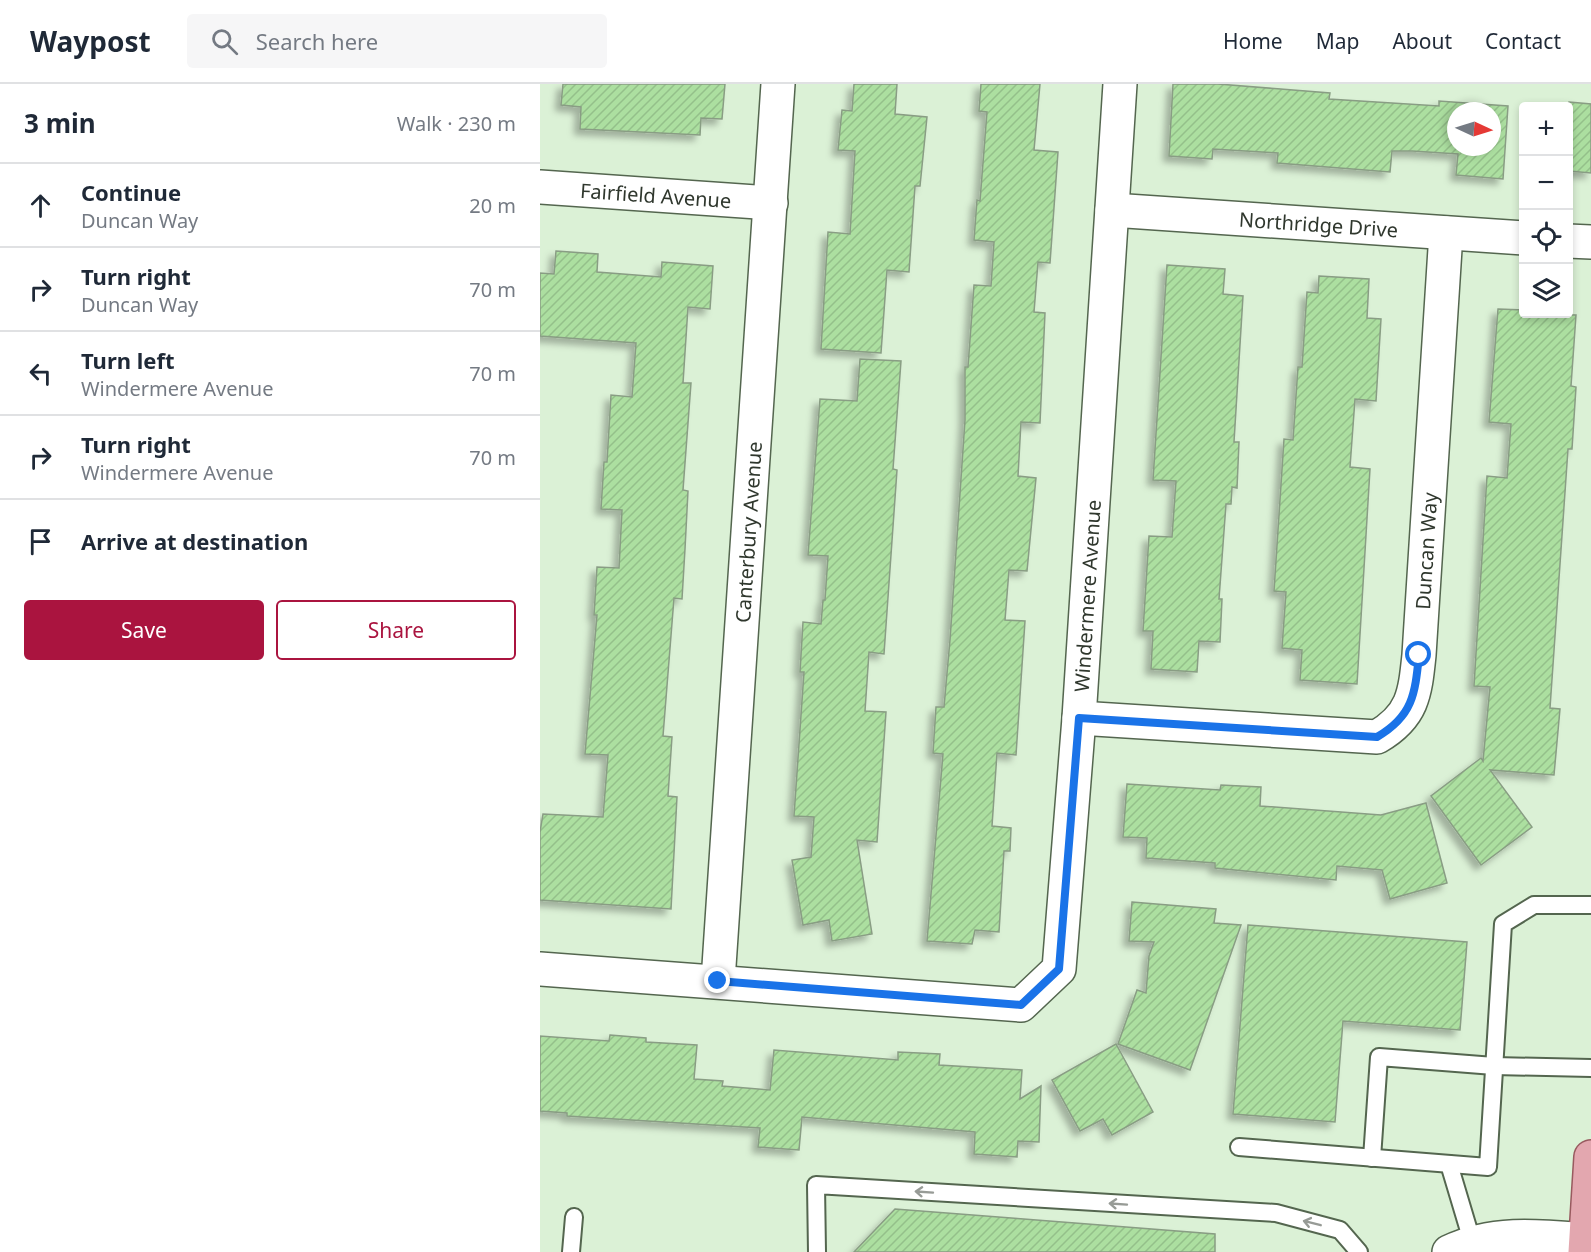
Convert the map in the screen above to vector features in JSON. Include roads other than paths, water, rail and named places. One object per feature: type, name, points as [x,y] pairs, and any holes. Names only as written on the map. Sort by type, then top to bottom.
[{"type":"main road","points":[[1586,1246],[1591,1157]]},
{"type":"street","name":"Canterbury Avenue","points":[[718,981],[778,84]]},
{"type":"street","name":"Windermere Avenue","points":[[540,969],[1021,1005],[1059,969],[1079,718],[1120,84]]},
{"type":"street","name":"Fairfield Avenue","points":[[540,188],[771,203]]},
{"type":"street","name":"Northridge Drive","points":[[1112,210],[1519,238]]},
{"type":"street","name":"Duncan Way","points":[[1079,718],[1377,737],[1394,727],[1410,707],[1419,655],[1446,233]]},
{"type":"street","points":[[1573,241],[1591,242]]},
{"type":"street","points":[[1461,1246],[1519,1235],[1586,1246]]},
{"type":"lane","points":[[1239,1147],[1488,1167],[1503,924],[1534,905],[1591,905]]},
{"type":"lane","points":[[1372,1158],[1379,1057],[1494,1066],[1591,1068]]},
{"type":"lane","points":[[1449,1164],[1461,1246]]},
{"type":"lane","points":[[817,1252],[816,1185],[1276,1213],[1340,1230],[1359,1252]]},
{"type":"lane","points":[[572,1252],[574,1217]]}]
